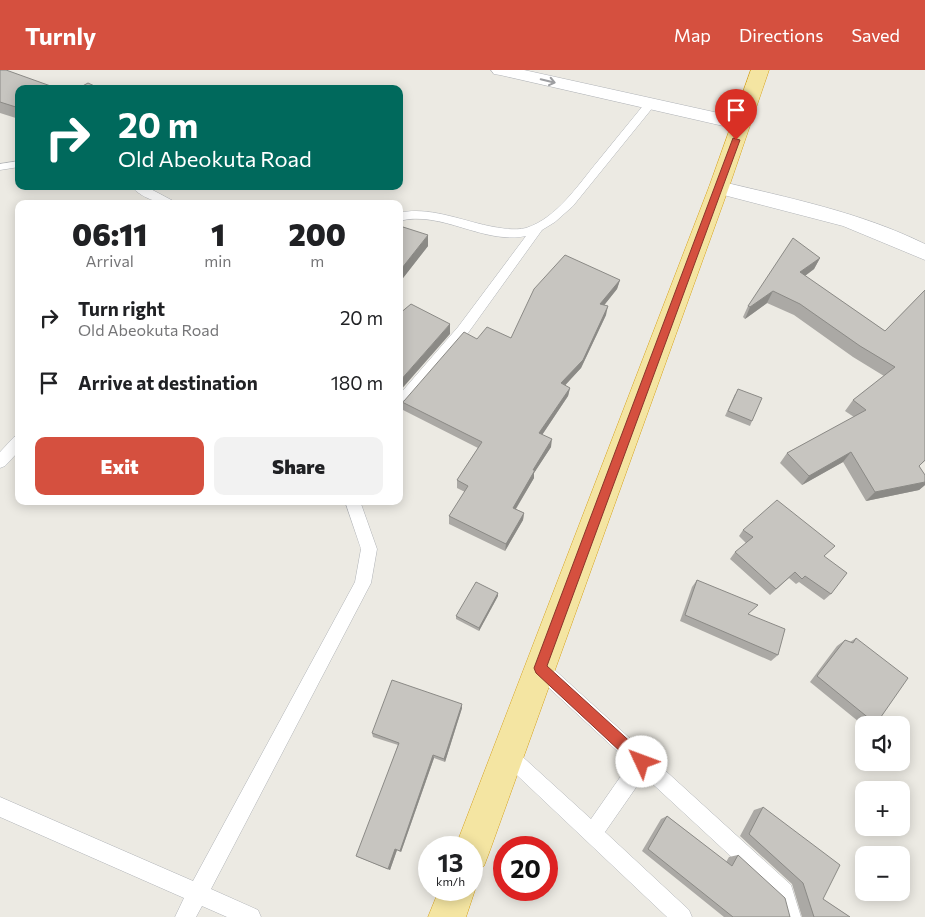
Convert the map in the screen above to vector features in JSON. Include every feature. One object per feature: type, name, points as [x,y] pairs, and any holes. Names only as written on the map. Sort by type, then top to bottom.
[{"type":"highway","points":[[477,836],[719,187],[760,70]]},
{"type":"highway","points":[[447,917],[453,901]]},
{"type":"street","points":[[500,70],[650,104],[744,117]]},
{"type":"street","points":[[570,70],[744,117]]},
{"type":"street","points":[[719,187],[849,220],[903,241],[925,253]]},
{"type":"lane","points":[[403,216],[412,213],[428,215],[514,234],[539,226],[555,218],[569,203],[650,104]]},
{"type":"lane","points":[[0,167],[15,165]]},
{"type":"lane","points":[[143,190],[163,200]]},
{"type":"lane","points":[[403,399],[463,330],[539,226]]},
{"type":"lane","points":[[0,462],[15,445]]},
{"type":"lane","points":[[185,917],[363,583],[369,548],[353,505]]},
{"type":"lane","points":[[540,668],[784,892],[791,917]]},
{"type":"lane","points":[[508,755],[682,917]]},
{"type":"lane","points":[[592,834],[642,762]]},
{"type":"lane","points":[[0,807],[251,917]]},
{"type":"building","points":[[0,70],[6,70],[48,85],[15,85],[15,107],[0,102]]},
{"type":"building","points":[[403,227],[428,235],[403,267]]},
{"type":"building","points":[[793,238],[820,258],[800,272],[885,331],[925,290],[925,460],[919,466],[925,475],[925,482],[875,492],[851,452],[809,476],[787,453],[866,410],[853,400],[895,367],[860,346],[800,304],[773,291],[750,307],[748,306]]},
{"type":"building","points":[[565,255],[620,280],[600,304],[608,306],[583,360],[561,383],[570,388],[539,433],[552,439],[513,508],[524,513],[506,544],[449,516],[468,486],[457,480],[482,442],[403,402],[464,332],[477,339],[487,327],[511,338],[534,289]]},
{"type":"building","points":[[411,304],[450,324],[403,377],[403,311]]},
{"type":"building","points":[[738,389],[762,398],[752,421],[728,411]]},
{"type":"building","points":[[777,500],[835,546],[824,556],[847,573],[831,594],[805,576],[802,579],[795,572],[776,589],[735,552],[753,537],[743,530]]},
{"type":"building","points":[[697,580],[758,605],[748,614],[785,629],[778,655],[685,615]]},
{"type":"building","points":[[476,582],[498,593],[479,628],[456,616]]},
{"type":"building","points":[[856,638],[908,678],[882,716],[866,716],[817,676],[845,640],[853,643]]},
{"type":"building","points":[[392,680],[462,704],[444,759],[433,755],[400,851],[395,849],[388,869],[356,856],[399,743],[372,733]]},
{"type":"building","points":[[763,807],[840,865],[823,899],[850,917],[814,917],[803,883],[749,834]]},
{"type":"building","points":[[667,816],[732,866],[738,855],[785,898],[790,917],[733,917],[648,849]]},
{"type":"route","points":[[642,762],[540,668],[736,140]]}]
